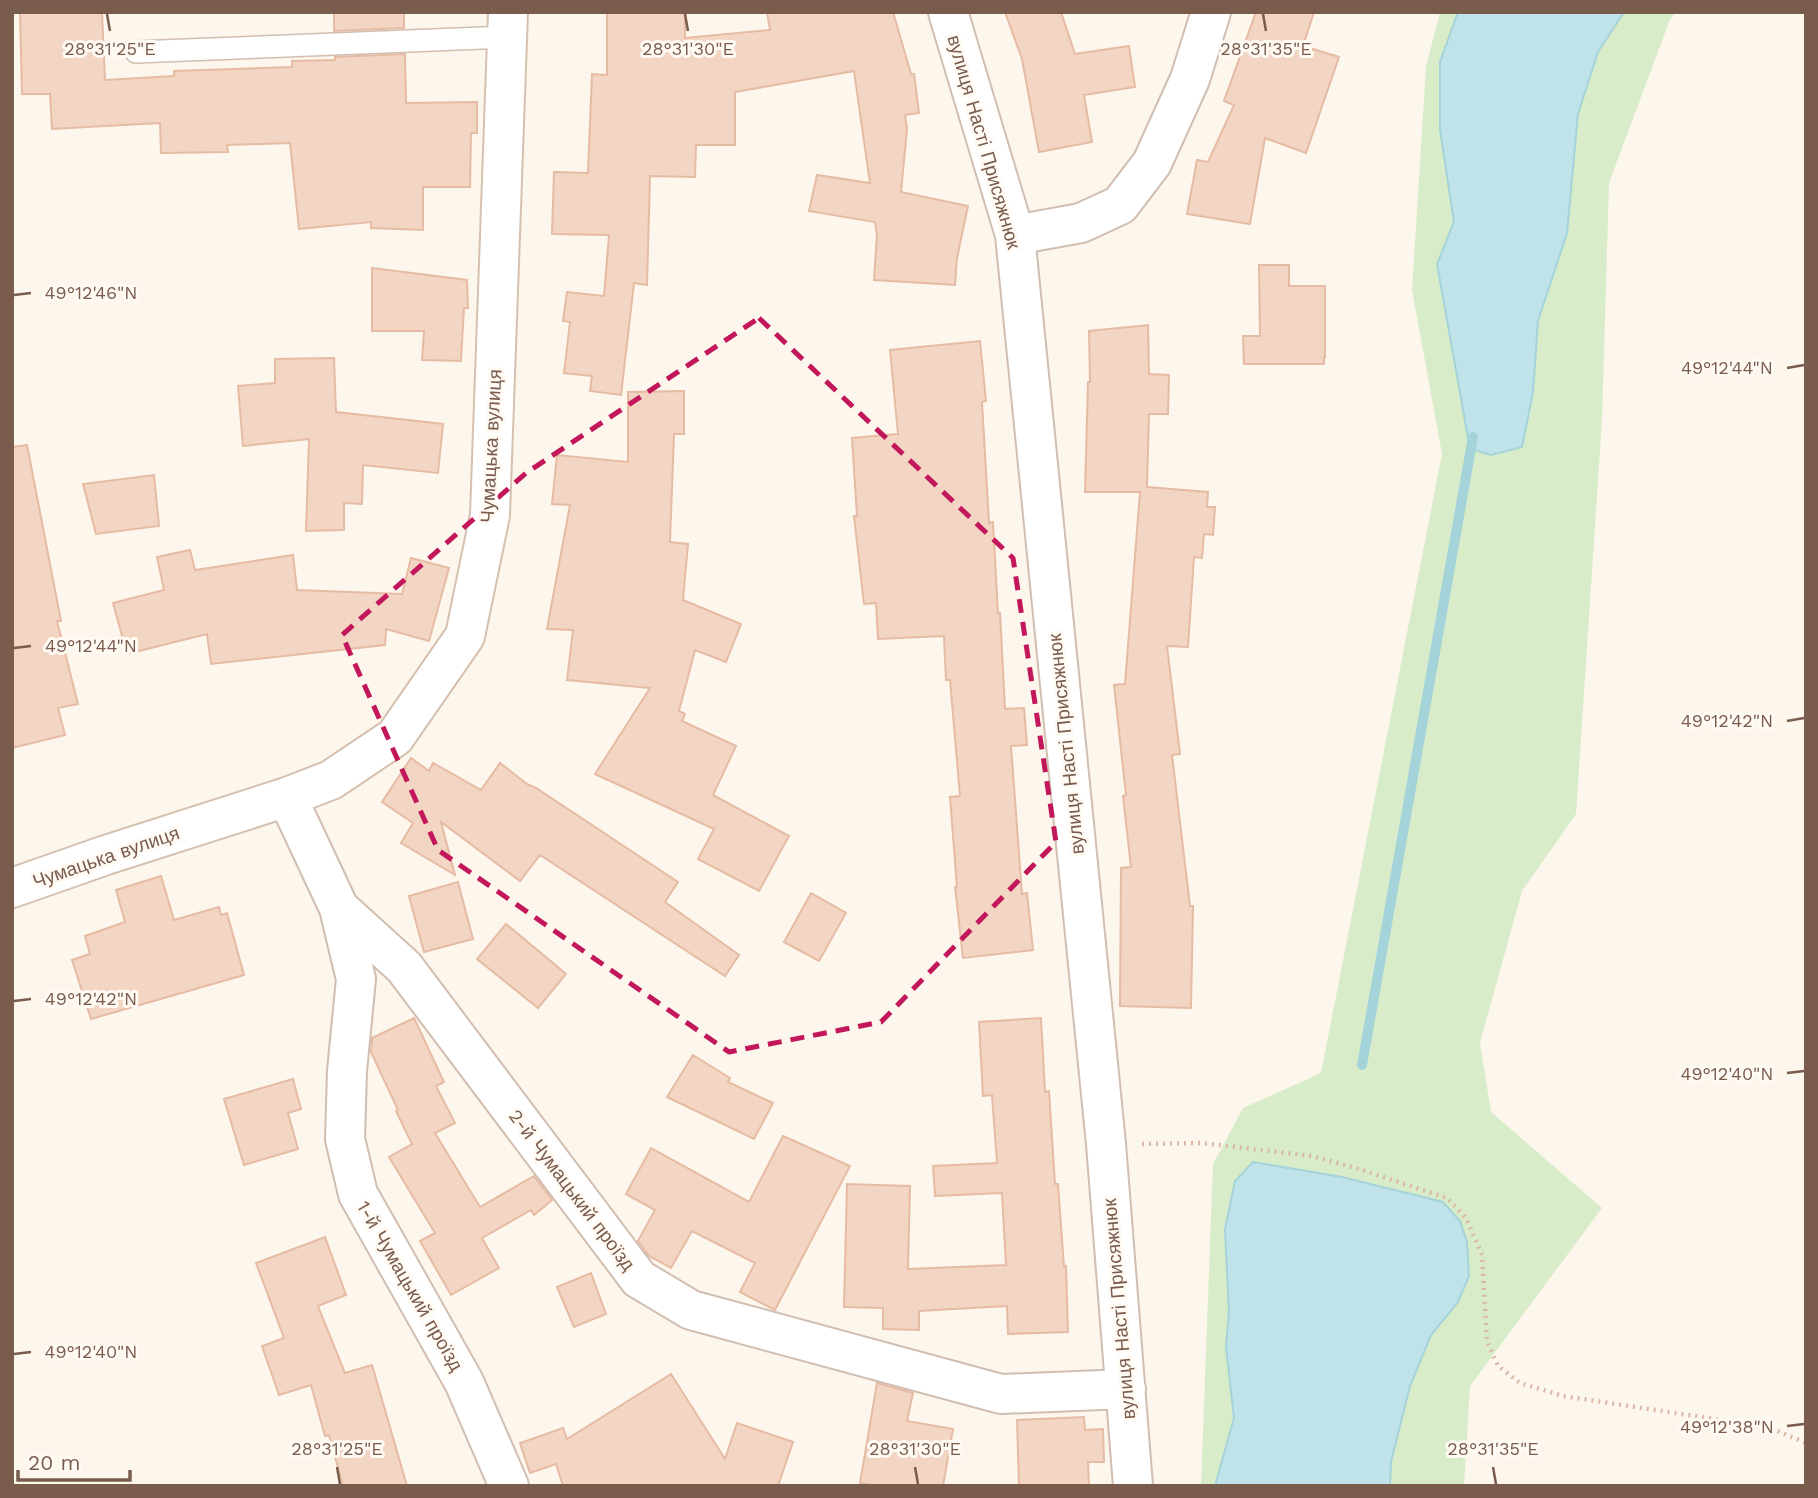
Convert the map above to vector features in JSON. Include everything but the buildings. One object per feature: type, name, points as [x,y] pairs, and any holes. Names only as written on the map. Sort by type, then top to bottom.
[{"type":"street","name":"вулиця Насті Присяжнюк","points":[[948,12],[1014,235],[1106,1144],[1133,1486]]},
{"type":"street","points":[[1014,235],[1081,223],[1120,205],[1152,163],[1190,79],[1210,12]]},
{"type":"street","name":"Чумацька вулиця","points":[[12,888],[331,780],[395,737],[465,636],[490,515],[507,25]]},
{"type":"street","name":"1-й Чумацький проїзд","points":[[287,797],[340,908],[356,979],[347,1071],[345,1139],[358,1194],[464,1381],[509,1486]]},
{"type":"street","name":"2-й Чумацький проїзд","points":[[340,908],[404,967],[639,1279],[691,1310],[1001,1394],[1126,1388]]},
{"type":"lane","points":[[136,52],[507,25]]},
{"type":"path","points":[[1106,1144],[1201,1143],[1312,1156],[1447,1198],[1466,1218],[1482,1255],[1487,1342],[1498,1366],[1520,1383],[1563,1396],[1768,1427],[1806,1443]]},
{"type":"highlighted area","points":[[759,318],[1013,558],[1056,842],[881,1022],[729,1052],[438,850],[342,635],[526,473]]},
{"type":"green space","points":[[1440,12],[1458,12],[1440,62],[1440,130],[1454,222],[1437,264],[1522,447],[1533,392],[1538,321],[1567,233],[1578,114],[1598,52],[1624,12],[1675,12],[1609,183],[1602,420],[1576,814],[1522,891],[1480,1043],[1491,1112],[1602,1208],[1470,1386],[1464,1486],[1390,1486],[1391,1462],[1410,1386],[1431,1335],[1458,1302],[1443,1202],[1342,1177],[1253,1163],[1229,1312],[1226,1347],[1234,1418],[1215,1486],[1201,1486],[1213,1164],[1243,1108],[1321,1073],[1442,454],[1412,290],[1426,67]]},
{"type":"water","points":[[1458,12],[1624,12],[1598,52],[1578,114],[1567,233],[1538,321],[1533,392],[1522,447],[1491,455],[1470,449],[1437,264],[1454,222],[1440,130],[1440,62]]},
{"type":"water","points":[[1253,1162],[1342,1177],[1443,1202],[1460,1221],[1467,1242],[1469,1276],[1458,1302],[1431,1335],[1410,1386],[1391,1462],[1390,1486],[1215,1486],[1234,1418],[1226,1347],[1229,1312],[1225,1229],[1235,1181]]},
{"type":"waterway","points":[[1362,1065],[1473,437]]}]
